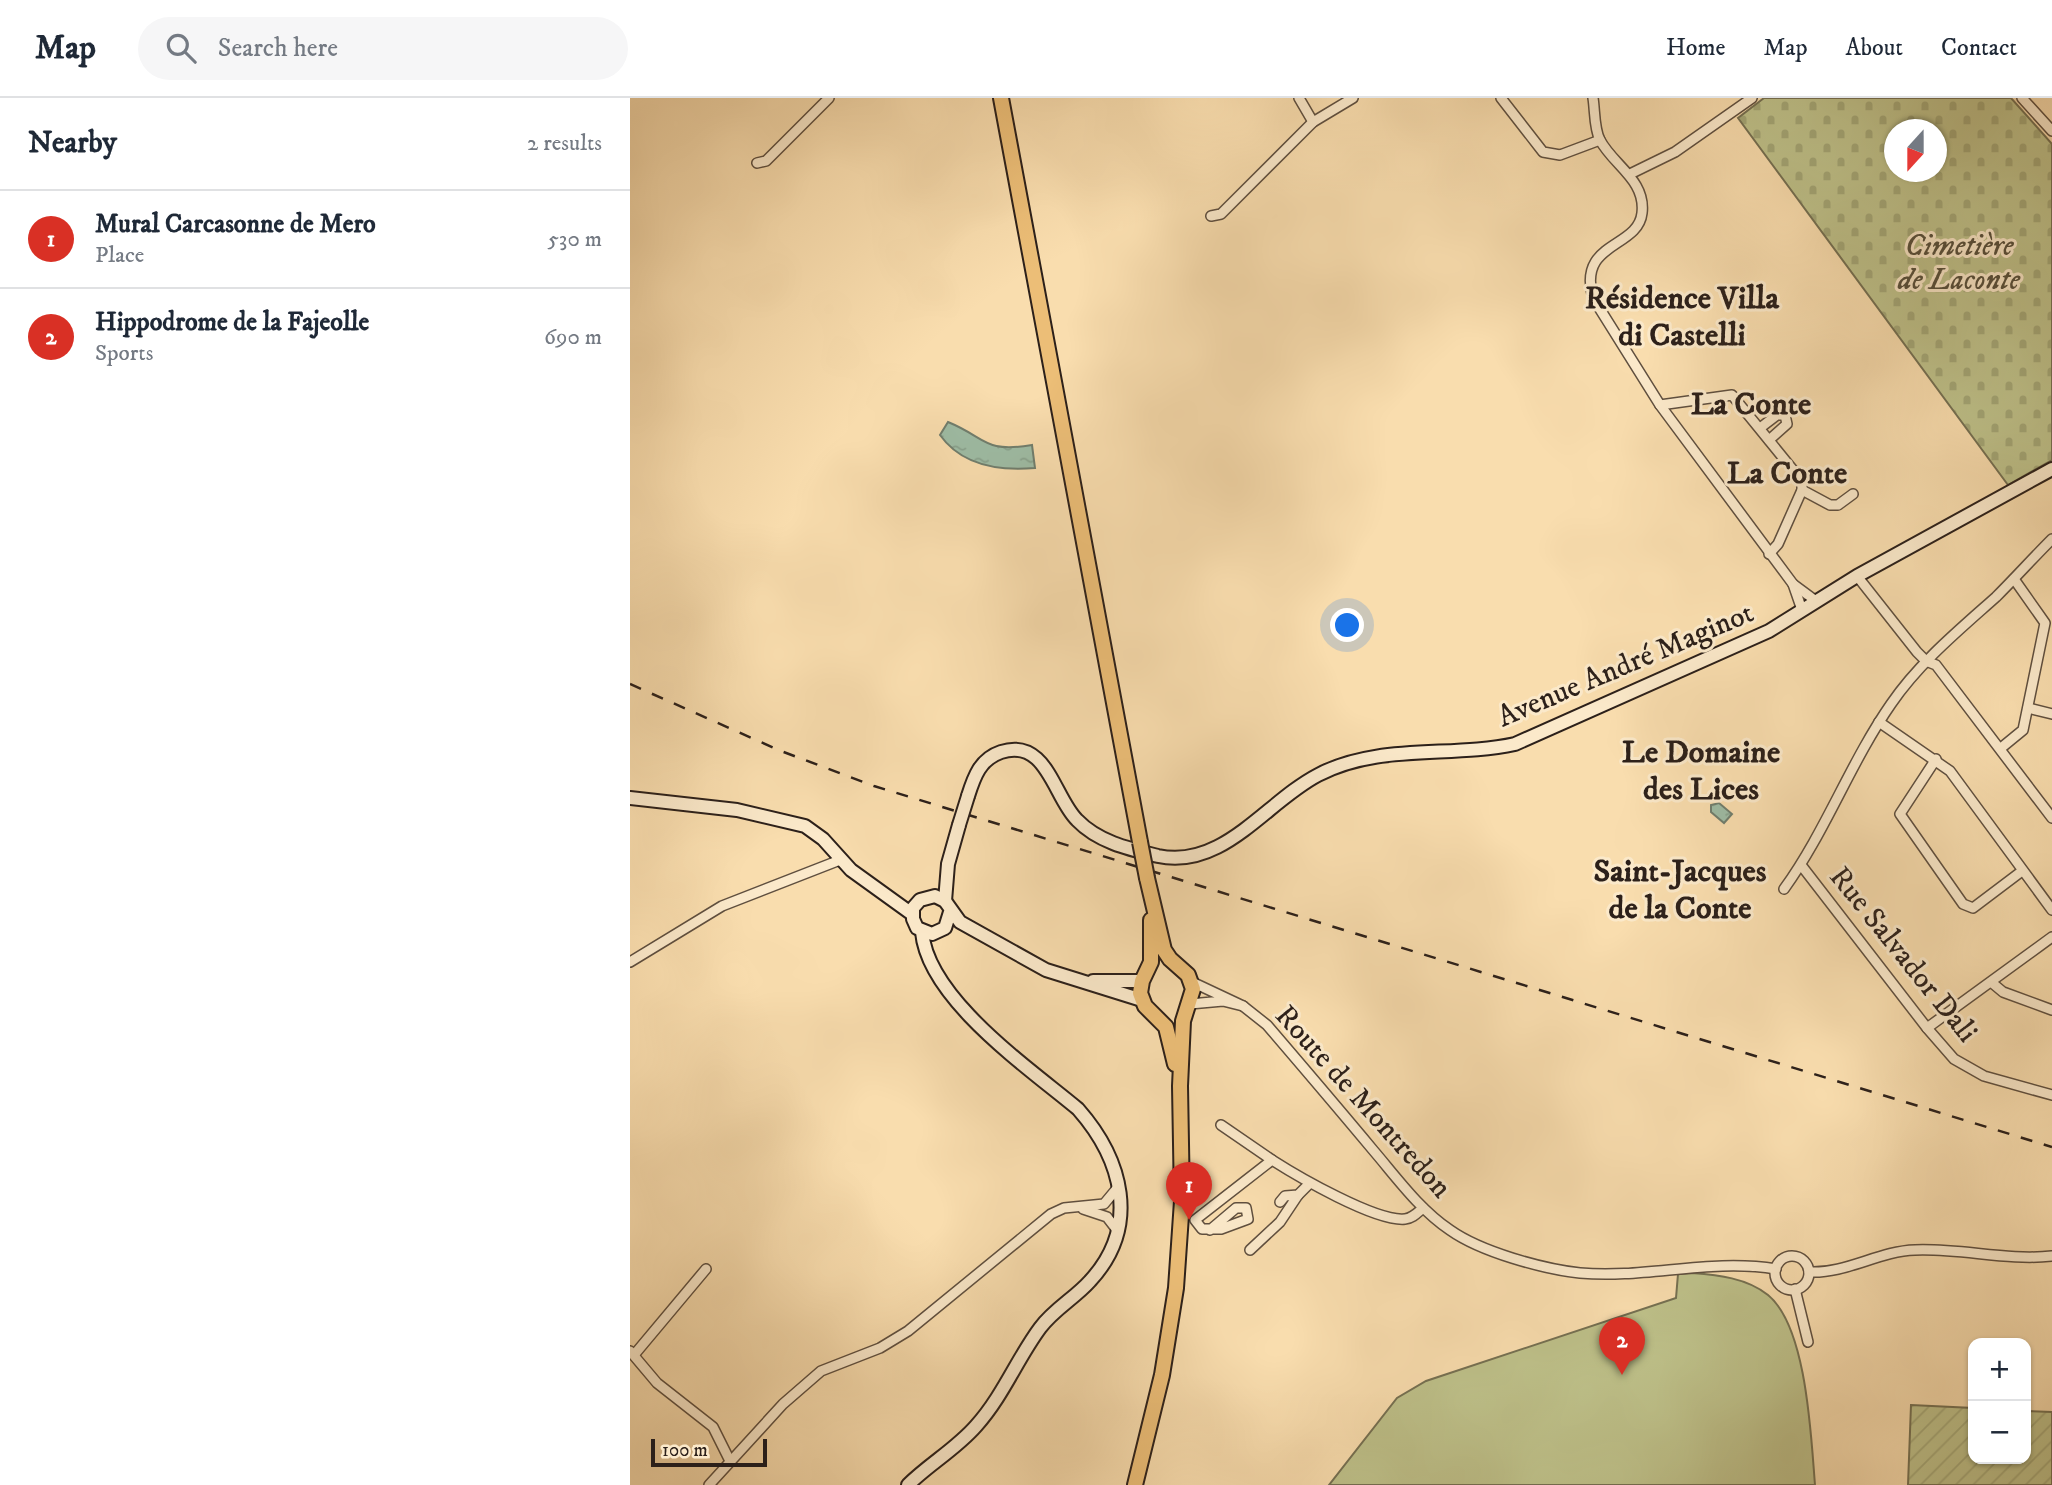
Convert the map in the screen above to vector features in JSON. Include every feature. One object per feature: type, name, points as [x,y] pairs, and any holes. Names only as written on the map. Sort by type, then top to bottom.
[{"type":"main road","points":[[1001,98],[1147,878],[1164,950],[1192,982],[1180,1086],[1182,1201],[1176,1288],[1162,1375],[1135,1485]]},
{"type":"main road","points":[[1147,878],[1151,962],[1144,977],[1142,1000],[1158,1015],[1170,1038],[1180,1086]]},
{"type":"main road","points":[[1144,977],[1160,964],[1176,965]]},
{"type":"main road","points":[[1158,1015],[1172,1016],[1188,1006]]},
{"type":"street","points":[[757,163],[766,162],[829,98]]},
{"type":"street","points":[[1299,98],[1313,122]]},
{"type":"street","points":[[1210,216],[1221,214],[1313,122],[1353,98]]},
{"type":"street","points":[[1500,98],[1543,152],[1560,155],[1600,140]]},
{"type":"street","points":[[1592,98],[1600,140],[1630,174],[1639,195],[1642,216],[1637,225],[1594,264],[1589,285],[1593,298],[1660,405],[1769,554],[1801,594],[1816,601]]},
{"type":"street","points":[[1630,174],[1675,152],[1752,98]]},
{"type":"street","points":[[2022,98],[2052,131]]},
{"type":"street","points":[[1660,405],[1732,395],[1802,481],[1802,490],[1778,544],[1769,554]]},
{"type":"street","points":[[1760,428],[1777,415],[1785,415],[1787,424],[1769,440]]},
{"type":"street","name":"Avenue André Maginot","points":[[948,864],[974,776],[990,757],[1008,751],[1025,752],[1037,758],[1051,775],[1074,818],[1093,834],[1110,842],[1158,856],[1179,859],[1199,856],[1223,844],[1320,773],[1351,761],[1380,756],[1483,751],[1515,744],[1727,651],[1769,631],[1857,576],[2052,469]]},
{"type":"street","points":[[1802,490],[1830,505],[1838,505],[1853,494]]},
{"type":"street","points":[[1784,889],[1801,865],[1849,770],[1879,722],[1926,661],[2014,579],[2052,539]]},
{"type":"street","points":[[1857,576],[1926,661],[1936,665],[2052,818]]},
{"type":"street","points":[[2001,748],[2020,734],[2045,623],[2014,579]]},
{"type":"street","points":[[1801,594],[1802,610]]},
{"type":"street","points":[[2028,708],[2052,714]]},
{"type":"street","points":[[1879,722],[1950,771],[2052,910]]},
{"type":"street","points":[[1936,759],[1900,814],[1963,904],[1973,908],[2022,871]]},
{"type":"street","points":[[630,797],[737,810],[794,823],[814,831],[840,860],[912,914],[914,924],[922,932],[926,952],[947,991],[977,1024],[1078,1108],[1092,1125],[1114,1162],[1120,1185],[1120,1211],[1117,1230],[1104,1264],[1091,1280],[1051,1314],[1039,1329],[997,1400],[977,1426],[908,1485]]},
{"type":"street","points":[[630,962],[722,906],[840,860]]},
{"type":"street","points":[[912,914],[948,864]]},
{"type":"street","points":[[939,974],[935,954],[948,907],[948,864]]},
{"type":"street","name":"Rue Salvador Dali","points":[[1801,865],[1942,1048],[1969,1070],[2052,1095]]},
{"type":"street","points":[[878,889],[924,898],[948,907],[985,937],[1046,970],[1142,1000]]},
{"type":"street","points":[[922,932],[942,931],[985,937]]},
{"type":"street","points":[[1927,1028],[2052,937]]},
{"type":"street","points":[[1078,981],[1144,977]]},
{"type":"street","name":"Route de Montredon","points":[[1192,982],[1243,1006],[1267,1025],[1423,1208],[1467,1240],[1555,1269],[1582,1273],[1750,1264],[1776,1269]]},
{"type":"street","points":[[1991,982],[2003,992],[2052,1010]]},
{"type":"street","points":[[1188,1006],[1199,1001],[1243,1006]]},
{"type":"street","points":[[1221,1125],[1309,1184],[1391,1217],[1409,1218],[1423,1208]]},
{"type":"street","points":[[1210,1230],[1198,1227],[1195,1220],[1272,1160]]},
{"type":"street","points":[[1250,1250],[1280,1222],[1309,1184]]},
{"type":"street","points":[[1104,1204],[1120,1185]]},
{"type":"street","points":[[1280,1202],[1285,1196],[1298,1195]]},
{"type":"street","points":[[709,1485],[783,1404],[821,1371],[880,1348],[908,1331],[1051,1214],[1075,1207],[1104,1204],[1120,1211]]},
{"type":"street","points":[[1075,1207],[1107,1217],[1117,1230]]},
{"type":"street","points":[[1107,1217],[1120,1211]]},
{"type":"street","points":[[1809,1272],[1837,1270],[1915,1250],[2052,1256]]},
{"type":"street","points":[[1791,1256],[1805,1261],[1809,1272],[1805,1283],[1795,1289],[1780,1285],[1776,1269],[1784,1258],[1791,1256]]},
{"type":"street","points":[[706,1269],[633,1358],[657,1382],[713,1427],[730,1461]]},
{"type":"street","points":[[1795,1289],[1808,1342]]},
{"type":"green space","name":"Cimetière de Laconte","points":[[1764,98],[2011,98],[2052,144],[2052,460],[2008,485],[1738,118]]},
{"type":"green space","points":[[1692,1273],[1742,1281],[1760,1289],[1781,1310],[1791,1331],[1805,1384],[1815,1485],[1329,1485],[1397,1398],[1426,1381],[1676,1298],[1678,1274]]},
{"type":"green space","points":[[1911,1405],[1968,1408],[1968,1464],[2031,1464],[2031,1411],[2052,1412],[2052,1485],[1908,1485]]},
{"type":"water","points":[[948,422],[994,445],[1032,445],[1035,468],[995,467],[970,460],[959,454],[940,435]]},
{"type":"water","points":[[1719,803],[1732,814],[1724,823],[1711,812],[1711,805]]},
{"type":"railway","points":[[630,684],[781,751],[874,786],[2052,1147]]},
{"type":"place","name":"Mural Carcasonne de Mero","points":[[1189,1220]]},
{"type":"place","name":"Hippodrome de la Fajeolle","points":[[1622,1375]]},
{"type":"district","name":"Résidence Villa di Castelli","points":[[1682,316]]},
{"type":"district","name":"La Conte","points":[[1751,403]]},
{"type":"district","name":"La Conte","points":[[1787,472]]},
{"type":"district","name":"Le Domaine des Lices","points":[[1701,770]]},
{"type":"district","name":"Saint-Jacques de la Conte","points":[[1680,888]]}]
